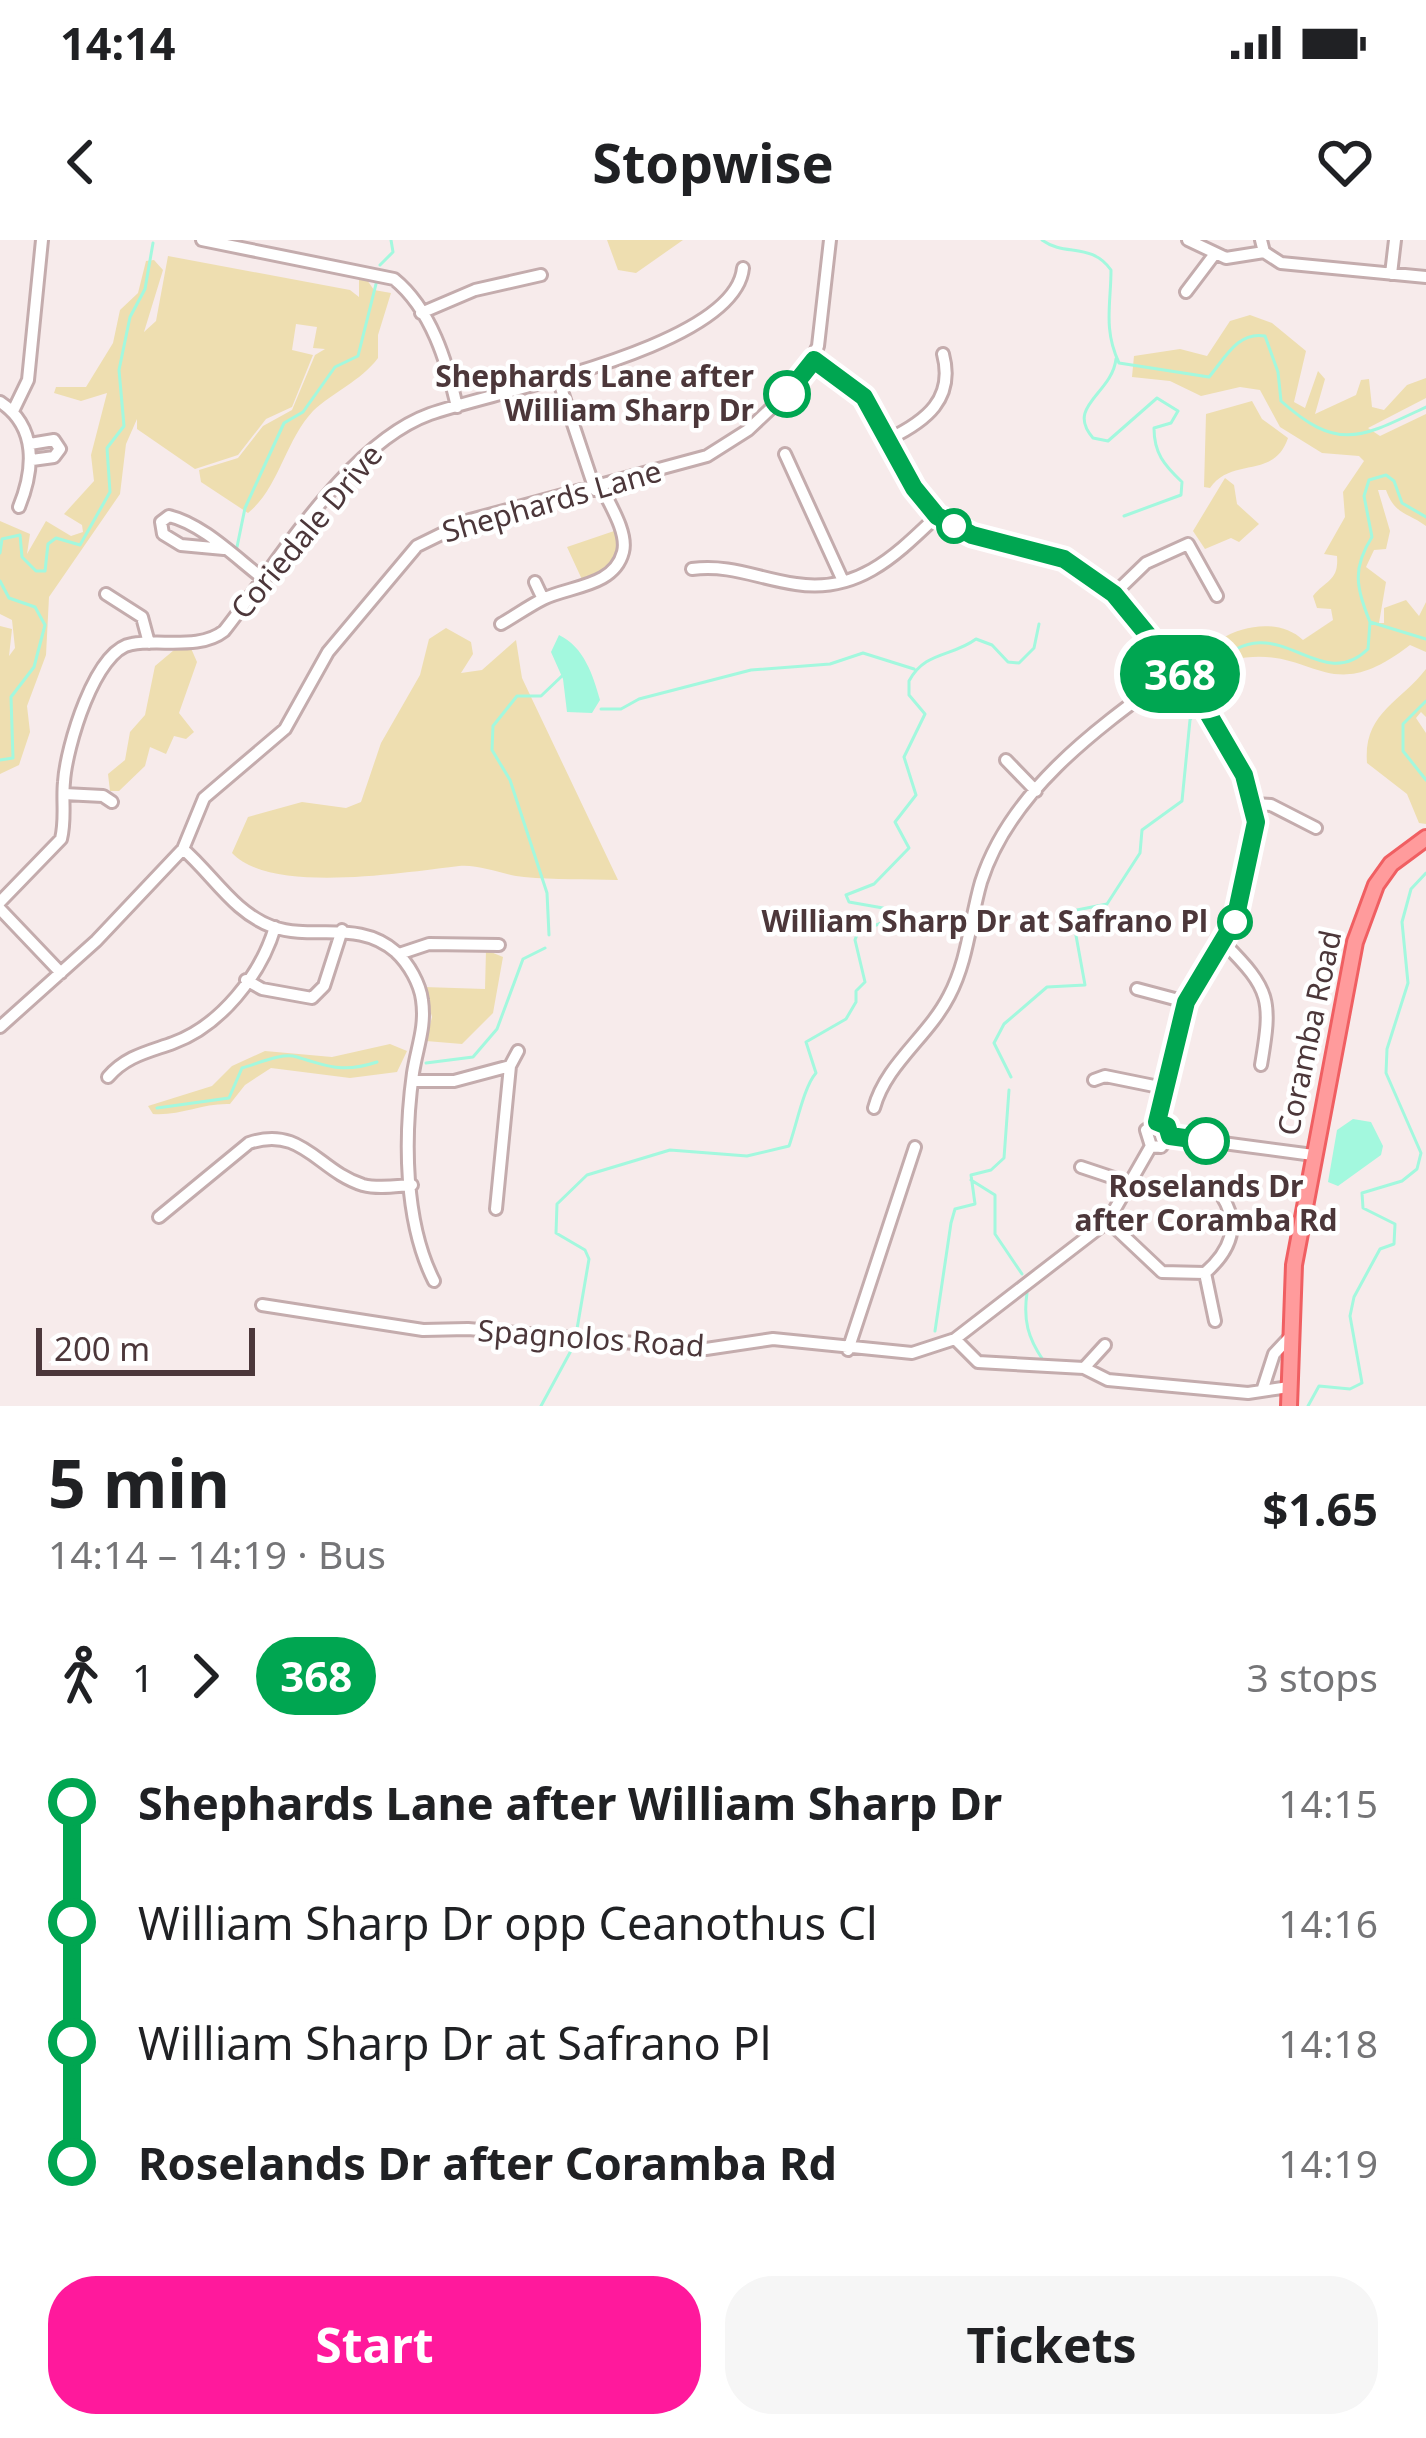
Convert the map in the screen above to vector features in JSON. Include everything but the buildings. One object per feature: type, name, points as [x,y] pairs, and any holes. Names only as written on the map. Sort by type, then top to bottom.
[{"type":"main road","name":"Coramba Road","points":[[1289,1406],[1294,1265],[1364,909],[1391,864],[1426,838]]},
{"type":"street","points":[[13,411],[28,380],[42,240]]},
{"type":"street","points":[[202,240],[384,274],[407,290],[422,313],[446,362],[457,407]]},
{"type":"street","points":[[830,240],[814,360],[852,383],[914,488],[937,516],[972,535],[1064,559],[1114,594],[1198,696],[1255,804],[1253,842],[1235,920],[1186,1002],[1157,1122],[1146,1130],[1151,1146],[1132,1184],[1108,1221],[955,1339],[978,1362],[1084,1368],[1108,1380],[1248,1394],[1263,1388],[1289,1388]]},
{"type":"street","points":[[1188,240],[1214,255],[1237,258],[1263,246],[1281,263],[1426,277]]},
{"type":"street","points":[[1391,274],[1395,240]]},
{"type":"street","points":[[1186,292],[1214,255]]},
{"type":"street","name":"Coriedale Drive","points":[[0,905],[57,846],[64,777],[96,676],[121,646],[216,638],[375,445],[404,425],[560,382],[712,311],[731,298],[743,268]]},
{"type":"street","points":[[422,313],[475,290],[541,275]]},
{"type":"street","points":[[889,439],[937,407],[946,382],[943,354]]},
{"type":"street","name":"Shephards Lane","points":[[0,1027],[61,973],[183,849],[204,798],[285,729],[328,652],[417,546],[440,530],[470,520],[706,456],[729,444],[784,396],[814,360]]},
{"type":"street","points":[[501,624],[543,599],[596,582],[622,553],[622,534],[598,489],[560,382]]},
{"type":"street","points":[[0,402],[13,411],[30,444],[32,460],[19,507]]},
{"type":"street","points":[[30,444],[50,440],[59,446],[54,458],[32,460]]},
{"type":"street","points":[[785,454],[843,581]]},
{"type":"street","points":[[692,569],[733,568],[796,584],[843,581],[887,563],[937,516]]},
{"type":"street","points":[[224,549],[181,545],[163,534],[161,522],[177,517],[224,549],[265,580]]},
{"type":"street","points":[[1114,594],[1146,563],[1188,544],[1217,596]]},
{"type":"street","points":[[535,582],[543,599]]},
{"type":"street","points":[[106,594],[142,617],[148,643]]},
{"type":"street","points":[[874,1108],[880,1086],[947,1000],[962,967],[987,868],[1013,819],[1091,734],[1177,670]]},
{"type":"street","points":[[1006,760],[1036,791]]},
{"type":"street","points":[[64,794],[103,796],[112,802]]},
{"type":"street","points":[[1255,804],[1271,805],[1316,828]]},
{"type":"street","points":[[183,849],[232,901],[275,928],[342,930],[379,940],[399,955],[422,995],[424,1028],[412,1081],[412,1185],[418,1250],[434,1281]]},
{"type":"street","points":[[0,905],[61,973]]},
{"type":"street","points":[[107,1077],[127,1059],[207,1026],[246,980],[275,928]]},
{"type":"street","points":[[246,980],[262,989],[312,998],[324,986],[342,930]]},
{"type":"street","points":[[1224,943],[1257,976],[1269,1000],[1261,1065]]},
{"type":"street","points":[[399,955],[410,946],[429,944],[499,945]]},
{"type":"street","points":[[1137,988],[1186,1002]]},
{"type":"street","points":[[496,1209],[510,1066],[518,1051]]},
{"type":"street","points":[[412,1081],[454,1081],[510,1066]]},
{"type":"street","points":[[1094,1080],[1105,1076],[1164,1088]]},
{"type":"street","points":[[1151,1146],[1165,1145],[1170,1136],[1167,1126],[1157,1122]]},
{"type":"street","points":[[1170,1136],[1312,1155]]},
{"type":"street","points":[[159,1216],[249,1143],[263,1138],[299,1142],[362,1184],[412,1185]]},
{"type":"street","points":[[848,1350],[915,1147]]},
{"type":"street","points":[[1081,1167],[1132,1184]]},
{"type":"street","points":[[1205,1273],[1229,1245],[1231,1210],[1222,1196]]},
{"type":"street","points":[[1108,1221],[1162,1272],[1205,1273]]},
{"type":"street","points":[[1205,1273],[1215,1322]]},
{"type":"street","name":"Spagnolos Road","points":[[262,1304],[359,1324],[706,1349],[773,1339],[866,1352],[912,1353],[955,1339]]},
{"type":"street","points":[[1263,1388],[1274,1354],[1289,1338]]},
{"type":"street","points":[[1084,1368],[1105,1345]]},
{"type":"shaded area","points":[[607,240],[683,240],[636,273],[618,270]]},
{"type":"shaded area","points":[[168,256],[350,290],[359,297],[359,279],[365,277],[374,290],[391,293],[378,335],[378,358],[313,411],[267,491],[248,513],[201,482],[199,470],[238,458],[263,426],[292,410],[315,355],[325,349],[313,348],[317,327],[296,324],[292,350],[313,355],[292,407],[266,419],[238,455],[195,469],[137,429],[137,419],[126,444],[120,494],[49,597],[46,655],[27,706],[30,732],[19,765],[0,774],[0,626],[12,629],[9,656],[15,648],[12,620],[0,614],[0,521],[30,534],[27,554],[46,521],[71,536],[83,532],[82,525],[64,514],[94,481],[91,455],[107,393],[81,401],[54,393],[56,387],[86,387],[113,343],[120,310],[138,293],[146,261],[154,260],[163,270],[144,332],[156,321]]},
{"type":"shaded area","points":[[1250,315],[1272,323],[1306,351],[1294,402],[1305,408],[1318,371],[1325,379],[1315,414],[1356,395],[1361,380],[1369,379],[1372,407],[1384,410],[1407,385],[1426,378],[1426,398],[1368,428],[1380,436],[1426,414],[1426,526],[1398,509],[1386,490],[1378,490],[1390,531],[1386,549],[1374,550],[1366,567],[1386,582],[1379,623],[1384,623],[1384,608],[1406,600],[1419,616],[1426,602],[1426,652],[1410,645],[1381,664],[1337,674],[1282,659],[1231,660],[1224,676],[1226,698],[1216,710],[1191,674],[1210,647],[1257,626],[1290,631],[1303,640],[1333,620],[1331,609],[1317,608],[1313,596],[1336,571],[1337,556],[1324,554],[1345,517],[1343,492],[1364,461],[1359,456],[1322,453],[1280,427],[1260,390],[1240,387],[1201,396],[1170,381],[1132,377],[1134,356],[1180,349],[1207,356],[1230,321]]},
{"type":"shaded area","points":[[1252,401],[1262,419],[1288,438],[1282,451],[1263,464],[1230,473],[1210,488],[1204,487],[1206,414]]},
{"type":"shaded area","points":[[1225,478],[1234,485],[1237,504],[1259,524],[1239,542],[1231,538],[1205,549],[1193,531]]},
{"type":"shaded area","points":[[620,529],[616,563],[585,586],[567,547]]},
{"type":"shaded area","points":[[446,628],[471,642],[473,654],[461,673],[482,670],[516,640],[522,678],[618,880],[524,877],[467,866],[307,877],[251,866],[232,853],[248,817],[302,802],[346,808],[361,802],[381,743],[420,675],[429,639]]},
{"type":"shaded area","points":[[559,635],[575,647],[591,672],[600,700],[592,713],[567,712],[563,679],[551,652]]},
{"type":"shaded area","points":[[180,645],[190,646],[197,662],[179,713],[194,732],[186,739],[174,736],[166,754],[150,747],[145,766],[119,791],[110,791],[108,774],[125,760],[130,732],[145,715],[155,666]]},
{"type":"shaded area","points":[[1426,669],[1426,717],[1421,712],[1416,718],[1426,733],[1426,824],[1419,823],[1407,794],[1367,763],[1367,746],[1377,720]]},
{"type":"shaded area","points":[[486,950],[503,957],[493,1013],[462,1044],[426,1041],[432,1017],[424,987],[485,989]]},
{"type":"shaded area","points":[[390,1044],[407,1051],[397,1072],[350,1078],[271,1068],[245,1085],[230,1104],[163,1114],[153,1114],[148,1106],[212,1086],[232,1066],[265,1051],[332,1057]]},
{"type":"shaded area","points":[[1353,1119],[1371,1122],[1383,1146],[1381,1155],[1338,1186],[1328,1182],[1337,1130]]},
{"type":"waterway","points":[[380,265],[393,252],[391,240]]},
{"type":"waterway","points":[[1042,240],[1095,256],[1111,270],[1109,328],[1119,363],[1209,377],[1240,342],[1265,336],[1278,372],[1281,401],[1319,428],[1335,434],[1367,432],[1426,407]]},
{"type":"waterway","points":[[0,553],[2,539],[20,535],[22,557],[36,571],[45,571],[48,544],[56,538],[80,545],[110,492],[107,448],[124,426],[119,370],[130,317],[145,289],[153,243]]},
{"type":"waterway","points":[[237,547],[245,508],[284,423],[303,412],[335,367],[358,356],[377,280]]},
{"type":"waterway","points":[[1116,359],[1107,382],[1087,408],[1086,427],[1093,438],[1108,441],[1157,398],[1178,411],[1171,423],[1154,428],[1154,437],[1161,458],[1182,482],[1181,495],[1124,516]]},
{"type":"waterway","points":[[1426,517],[1402,503],[1394,481],[1386,475],[1369,480],[1364,496],[1372,537],[1358,578],[1370,622],[1426,639]]},
{"type":"waterway","points":[[0,581],[9,598],[35,607],[45,625],[34,667],[11,697],[13,758],[0,760]]},
{"type":"waterway","points":[[1210,702],[1218,691],[1214,667],[1236,649],[1257,643],[1331,663],[1350,661],[1368,649],[1370,622]]},
{"type":"waterway","points":[[577,1329],[589,1259],[585,1250],[556,1233],[557,1204],[587,1175],[670,1150],[747,1156],[789,1146],[816,1073],[806,1042],[846,1019],[856,1002],[856,991],[865,982],[855,940],[858,932],[884,922],[883,908],[849,902],[846,895],[874,884],[909,848],[895,822],[916,795],[904,757],[925,714],[909,695],[909,681],[923,664],[976,639],[992,645],[1008,662],[1019,663],[1034,648],[1039,624]]},
{"type":"waterway","points":[[601,709],[621,709],[639,699],[751,670],[830,664],[863,653],[914,669]]},
{"type":"waterway","points":[[549,935],[547,893],[510,780],[492,750],[493,726],[517,696],[541,696],[563,675]]},
{"type":"waterway","points":[[1426,701],[1403,724],[1403,751],[1426,780]]},
{"type":"waterway","points":[[1011,1077],[994,1043],[1004,1024],[1047,987],[1085,985],[1073,919],[1077,910],[1107,904],[1140,853],[1142,830],[1182,801],[1190,720],[1197,709]]},
{"type":"waterway","points":[[1308,1406],[1319,1386],[1350,1389],[1362,1383],[1350,1316],[1354,1297],[1380,1249],[1394,1244],[1395,1224],[1363,1208],[1362,1193],[1402,1181],[1417,1169],[1421,1153],[1386,1073],[1387,1049],[1408,983],[1402,922],[1411,889],[1426,873]]},
{"type":"waterway","points":[[426,1063],[473,1057],[497,1029],[523,959],[545,948]]},
{"type":"waterway","points":[[157,1108],[229,1098],[242,1068],[277,1057],[346,1068],[377,1062]]},
{"type":"waterway","points":[[935,1331],[955,1209],[975,1204],[971,1175],[991,1170],[1004,1158],[1009,1090]]},
{"type":"waterway","points":[[971,1180],[995,1195],[995,1234],[1022,1274]]},
{"type":"waterway","points":[[1027,1293],[1028,1328],[1043,1360]]},
{"type":"waterway","points":[[541,1406],[573,1347]]},
{"type":"bus line","name":"368","points":[[787,394],[814,360],[852,383],[864,397],[878,415],[914,488],[937,516],[972,535],[1046,553],[1093,575],[1198,696],[1244,775],[1256,822],[1235,920],[1186,1002],[1157,1122],[1167,1126],[1170,1136],[1206,1141]]},
{"type":"place","name":"Shephards Lane after William Sharp Dr","points":[[787,394]]},
{"type":"place","name":"William Sharp Dr at Safrano Pl","points":[[1235,922]]},
{"type":"place","name":"Roselands Dr after Coramba Rd","points":[[1206,1141]]}]
